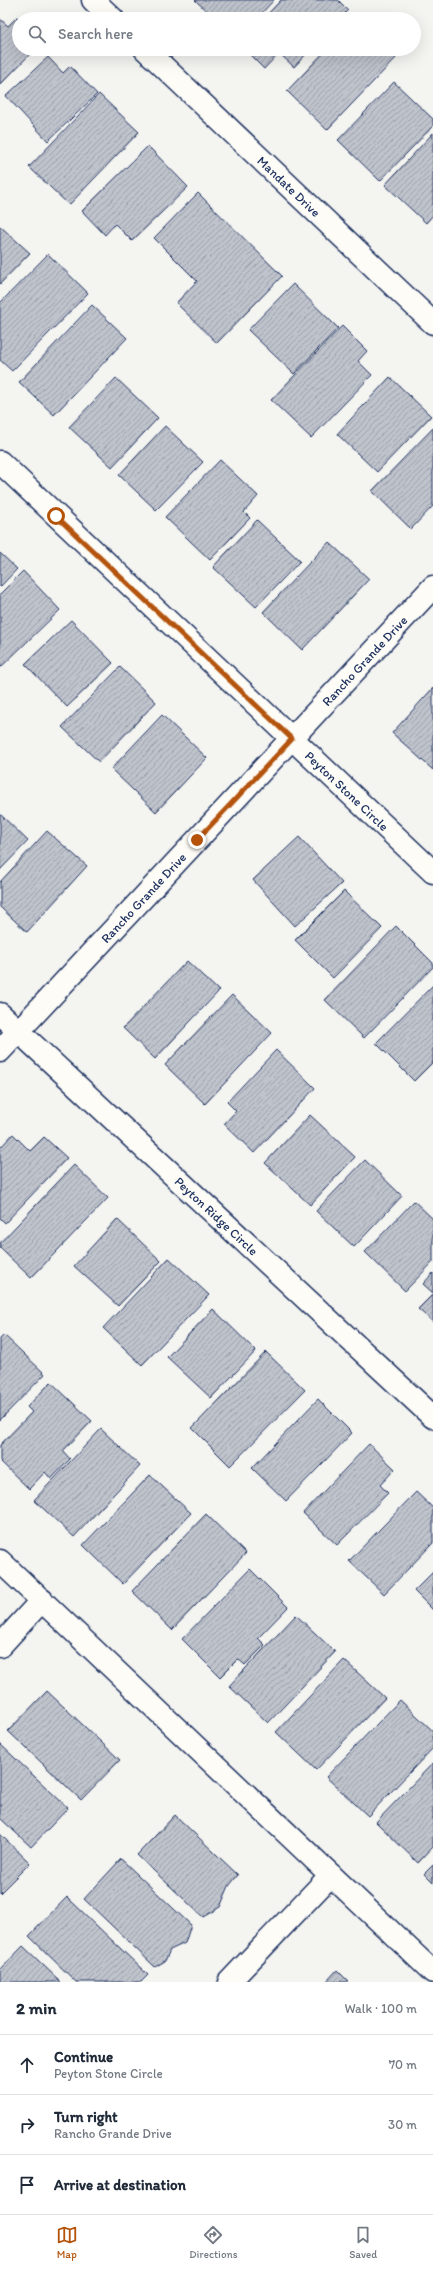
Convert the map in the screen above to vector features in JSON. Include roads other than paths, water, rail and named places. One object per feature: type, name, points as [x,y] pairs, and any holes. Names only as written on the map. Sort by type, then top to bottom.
[{"type":"street","points":[[93,0],[106,12]]},
{"type":"street","name":"Mandate Drive","points":[[152,56],[433,323]]},
{"type":"street","name":"Peyton Stone Circle","points":[[0,462],[433,872]]},
{"type":"street","name":"Rancho Grande Drive","points":[[0,1051],[433,587]]},
{"type":"street","name":"Peyton Ridge Circle","points":[[0,1014],[433,1417]]},
{"type":"street","points":[[0,1561],[433,1972]]},
{"type":"street","points":[[0,1646],[42,1600]]},
{"type":"street","points":[[229,1982],[331,1875]]}]
